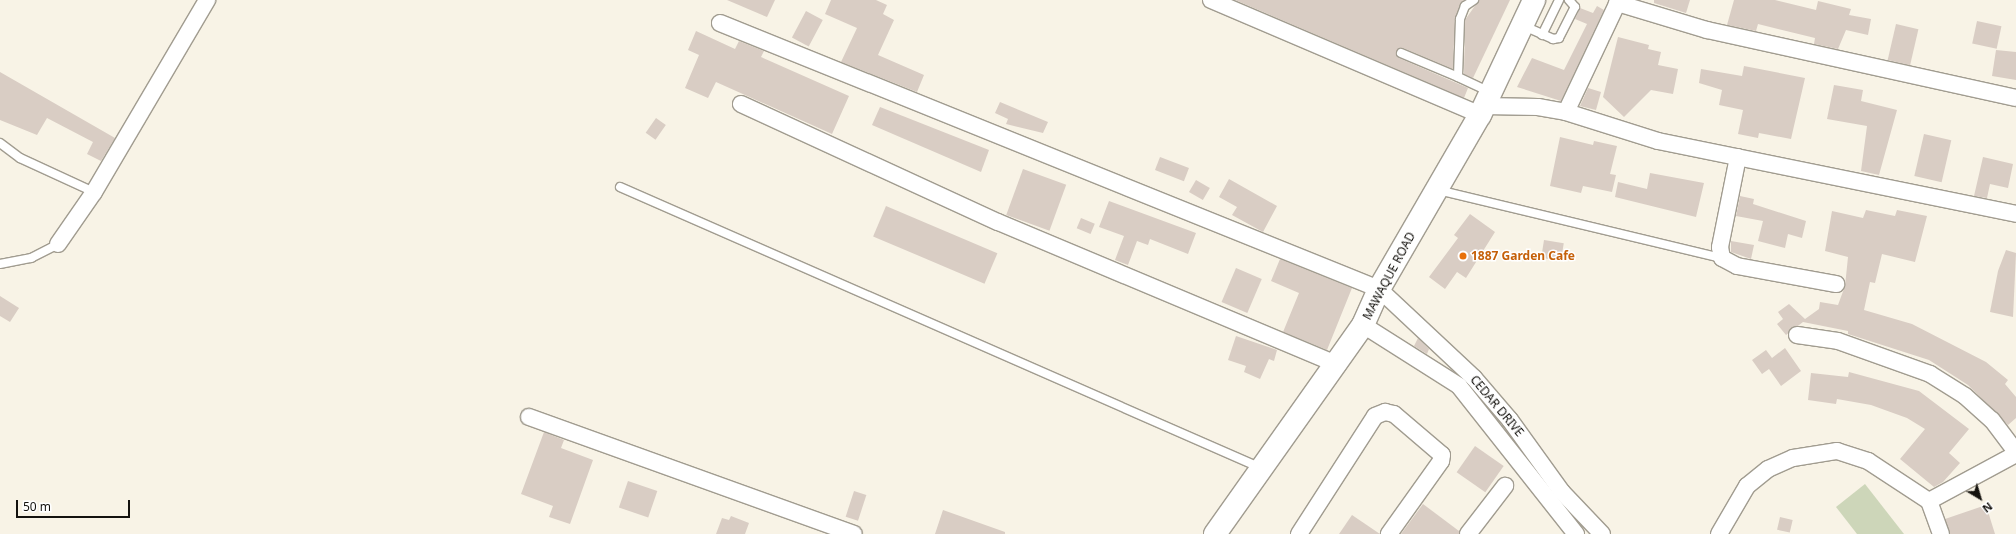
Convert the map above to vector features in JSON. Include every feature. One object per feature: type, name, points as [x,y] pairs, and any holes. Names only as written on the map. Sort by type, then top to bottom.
[{"type":"main road","name":"MAWAQUE ROAD","points":[[1215,534],[1338,365],[1363,326],[1379,289],[1485,104],[1521,24],[1534,0]]},
{"type":"street","points":[[58,244],[94,192],[207,0]]},
{"type":"street","points":[[1212,0],[1485,104],[1538,106],[1566,112],[1635,136],[2016,214]]},
{"type":"street","points":[[1566,112],[1618,2],[1706,30],[2016,98]]},
{"type":"street","points":[[720,23],[1379,289]]},
{"type":"street","points":[[741,104],[998,222],[1338,365]]},
{"type":"street","points":[[1738,157],[1720,247],[1722,258],[1737,266],[1836,284]]},
{"type":"street","name":"CEDAR DRIVE","points":[[1379,289],[1469,372],[1510,420],[1562,492],[1602,534]]},
{"type":"street","name":"CEDAR DRIVE","points":[[1363,326],[1459,386],[1576,534]]},
{"type":"street","points":[[1797,335],[1838,342],[1930,374],[1965,396],[1992,420],[2016,453],[1929,501]]},
{"type":"street","points":[[1299,534],[1375,416],[1384,412],[1394,414],[1442,455],[1441,460],[1389,534]]},
{"type":"street","points":[[529,417],[854,534]]},
{"type":"street","points":[[1719,534],[1747,486],[1768,469],[1816,452],[1837,451],[1868,461],[1929,501],[1941,534]]},
{"type":"street","points":[[1468,534],[1505,486]]},
{"type":"lane","points":[[1458,77],[1460,19],[1466,6],[1474,0]]},
{"type":"lane","points":[[1542,35],[1559,0]]},
{"type":"lane","points":[[1521,24],[1542,35],[1559,38],[1575,7],[1569,0]]},
{"type":"lane","points":[[1401,53],[1458,77],[1485,104]]},
{"type":"lane","points":[[0,143],[20,158],[94,192]]},
{"type":"lane","points":[[620,187],[1262,469]]},
{"type":"lane","points":[[1437,190],[1722,258]]},
{"type":"lane","points":[[0,264],[30,258],[58,244]]},
{"type":"green space","points":[[1865,484],[1904,534],[1857,534],[1836,507]]},
{"type":"building","points":[[727,0],[775,0],[767,17]]},
{"type":"building","points":[[831,0],[876,0],[887,5],[883,14],[894,20],[878,55],[924,75],[917,92],[841,62],[857,28],[825,14]]},
{"type":"building","points":[[1235,0],[1464,0],[1455,19],[1453,69],[1403,48],[1396,53],[1399,58],[1468,88],[1464,98]]},
{"type":"building","points":[[1479,0],[1510,0],[1473,78],[1464,74],[1465,20]]},
{"type":"building","points":[[1654,0],[1690,0],[1686,13],[1654,3]]},
{"type":"building","points":[[1734,0],[1775,0],[1816,10],[1818,1],[1851,9],[1849,15],[1871,19],[1868,35],[1846,30],[1838,49],[1814,44],[1815,38],[1758,24],[1756,31],[1727,25]]},
{"type":"building","points":[[1597,6],[1604,10],[1561,101],[1517,87],[1532,58],[1564,70],[1587,24],[1575,19],[1580,8],[1593,13]]},
{"type":"building","points":[[806,11],[823,20],[809,46],[792,37]]},
{"type":"building","points":[[1977,21],[2001,26],[1997,49],[1972,43]]},
{"type":"building","points":[[1896,24],[1918,29],[1910,65],[1888,60]]},
{"type":"building","points":[[696,31],[735,49],[739,41],[764,51],[761,57],[849,96],[832,134],[716,82],[708,98],[685,88],[699,55],[688,50]]},
{"type":"building","points":[[1618,37],[1649,45],[1648,49],[1661,52],[1658,65],[1678,69],[1673,94],[1651,90],[1624,117],[1603,97]]},
{"type":"building","points":[[1996,50],[2016,52],[2016,80],[1992,76]]},
{"type":"building","points":[[1744,66],[1805,78],[1791,139],[1759,133],[1758,138],[1738,134],[1743,110],[1719,105],[1722,90],[1699,83],[1701,69],[1742,76]]},
{"type":"building","points":[[0,72],[115,138],[101,161],[87,154],[93,142],[47,118],[37,135],[0,120]]},
{"type":"building","points":[[1834,85],[1863,90],[1861,101],[1897,110],[1879,175],[1861,171],[1867,126],[1827,119]]},
{"type":"building","points":[[1588,88],[1601,92],[1596,110],[1580,106]]},
{"type":"building","points":[[1000,102],[1048,122],[1043,133],[1006,124],[1008,119],[995,113]]},
{"type":"building","points":[[880,107],[989,150],[981,172],[872,125]]},
{"type":"building","points":[[656,118],[666,125],[656,140],[646,133]]},
{"type":"building","points":[[1924,134],[1951,140],[1942,182],[1914,176]]},
{"type":"building","points":[[1560,137],[1593,145],[1594,141],[1617,146],[1610,174],[1616,175],[1612,192],[1583,186],[1581,193],[1550,186]]},
{"type":"building","points":[[1160,157],[1189,168],[1184,181],[1155,170]]},
{"type":"building","points":[[1983,157],[2013,164],[2008,188],[1990,184],[1987,198],[1974,196]]},
{"type":"building","points":[[1023,169],[1066,185],[1049,231],[1006,215]]},
{"type":"building","points":[[1650,173],[1704,183],[1696,217],[1615,197],[1618,182],[1647,189]]},
{"type":"building","points":[[1229,179],[1277,206],[1263,232],[1232,215],[1237,207],[1219,197]]},
{"type":"building","points":[[1196,180],[1210,188],[1203,200],[1189,192]]},
{"type":"building","points":[[1740,196],[1754,199],[1753,204],[1806,221],[1802,238],[1788,234],[1785,248],[1758,241],[1763,221],[1736,216]]},
{"type":"building","points":[[1109,201],[1196,233],[1188,254],[1150,239],[1148,245],[1137,241],[1128,265],[1115,260],[1124,236],[1099,227]]},
{"type":"building","points":[[886,206],[997,253],[984,284],[873,236]]},
{"type":"building","points":[[1866,210],[1895,216],[1897,210],[1927,216],[1915,262],[1882,254],[1875,283],[1870,282],[1864,310],[1912,324],[1986,362],[2008,380],[2005,384],[2016,397],[2016,418],[2008,425],[1968,385],[1929,360],[1848,334],[1848,331],[1803,322],[1786,335],[1777,324],[1783,319],[1778,312],[1789,304],[1805,319],[1819,309],[1820,302],[1838,305],[1845,286],[1848,257],[1825,251],[1832,211],[1863,218]]},
{"type":"building","points":[[1470,214],[1495,232],[1466,278],[1457,272],[1445,289],[1429,277],[1458,238],[1454,235]]},
{"type":"building","points":[[1081,218],[1095,224],[1091,234],[1077,228]]},
{"type":"building","points":[[1544,240],[1564,243],[1561,261],[1541,258]]},
{"type":"building","points":[[1731,241],[1754,245],[1751,259],[1731,252]]},
{"type":"building","points":[[2006,250],[2016,253],[2013,317],[1990,312],[1998,271]]},
{"type":"building","points":[[1280,259],[1352,288],[1327,350],[1283,332],[1299,293],[1271,281]]},
{"type":"building","points":[[1236,268],[1262,279],[1247,313],[1222,302]]},
{"type":"building","points":[[0,296],[19,308],[10,322],[0,316]]},
{"type":"building","points":[[1236,336],[1277,350],[1274,361],[1269,359],[1260,379],[1244,372],[1246,366],[1228,360]]},
{"type":"building","points":[[1418,338],[1429,349],[1427,354],[1414,346]]},
{"type":"building","points":[[1785,348],[1801,371],[1781,386],[1769,369],[1762,374],[1752,360],[1766,350],[1772,358]]},
{"type":"building","points":[[1849,372],[1919,391],[1969,429],[1949,453],[1960,463],[1943,482],[1934,487],[1900,459],[1925,429],[1907,418],[1871,405],[1837,399],[1836,404],[1808,400],[1811,373],[1848,377]]},
{"type":"building","points":[[544,432],[564,440],[561,448],[593,460],[570,524],[549,517],[553,506],[521,494]]},
{"type":"building","points":[[1475,446],[1504,466],[1485,492],[1457,472]]},
{"type":"building","points":[[628,481],[657,491],[648,518],[619,507]]},
{"type":"building","points":[[854,491],[866,495],[858,521],[846,517]]},
{"type":"building","points":[[1423,504],[1459,531],[1459,534],[1401,534]]},
{"type":"building","points":[[1986,505],[1995,534],[1950,534],[1945,519]]},
{"type":"building","points":[[943,510],[1005,532],[1005,534],[935,534]]},
{"type":"building","points":[[1352,515],[1380,534],[1339,534]]},
{"type":"building","points":[[731,516],[749,523],[745,534],[716,534],[722,518],[729,520]]},
{"type":"building","points":[[1780,517],[1793,520],[1790,533],[1777,530]]},
{"type":"place","name":"1887 Garden Cafe","points":[[1463,256]]}]
